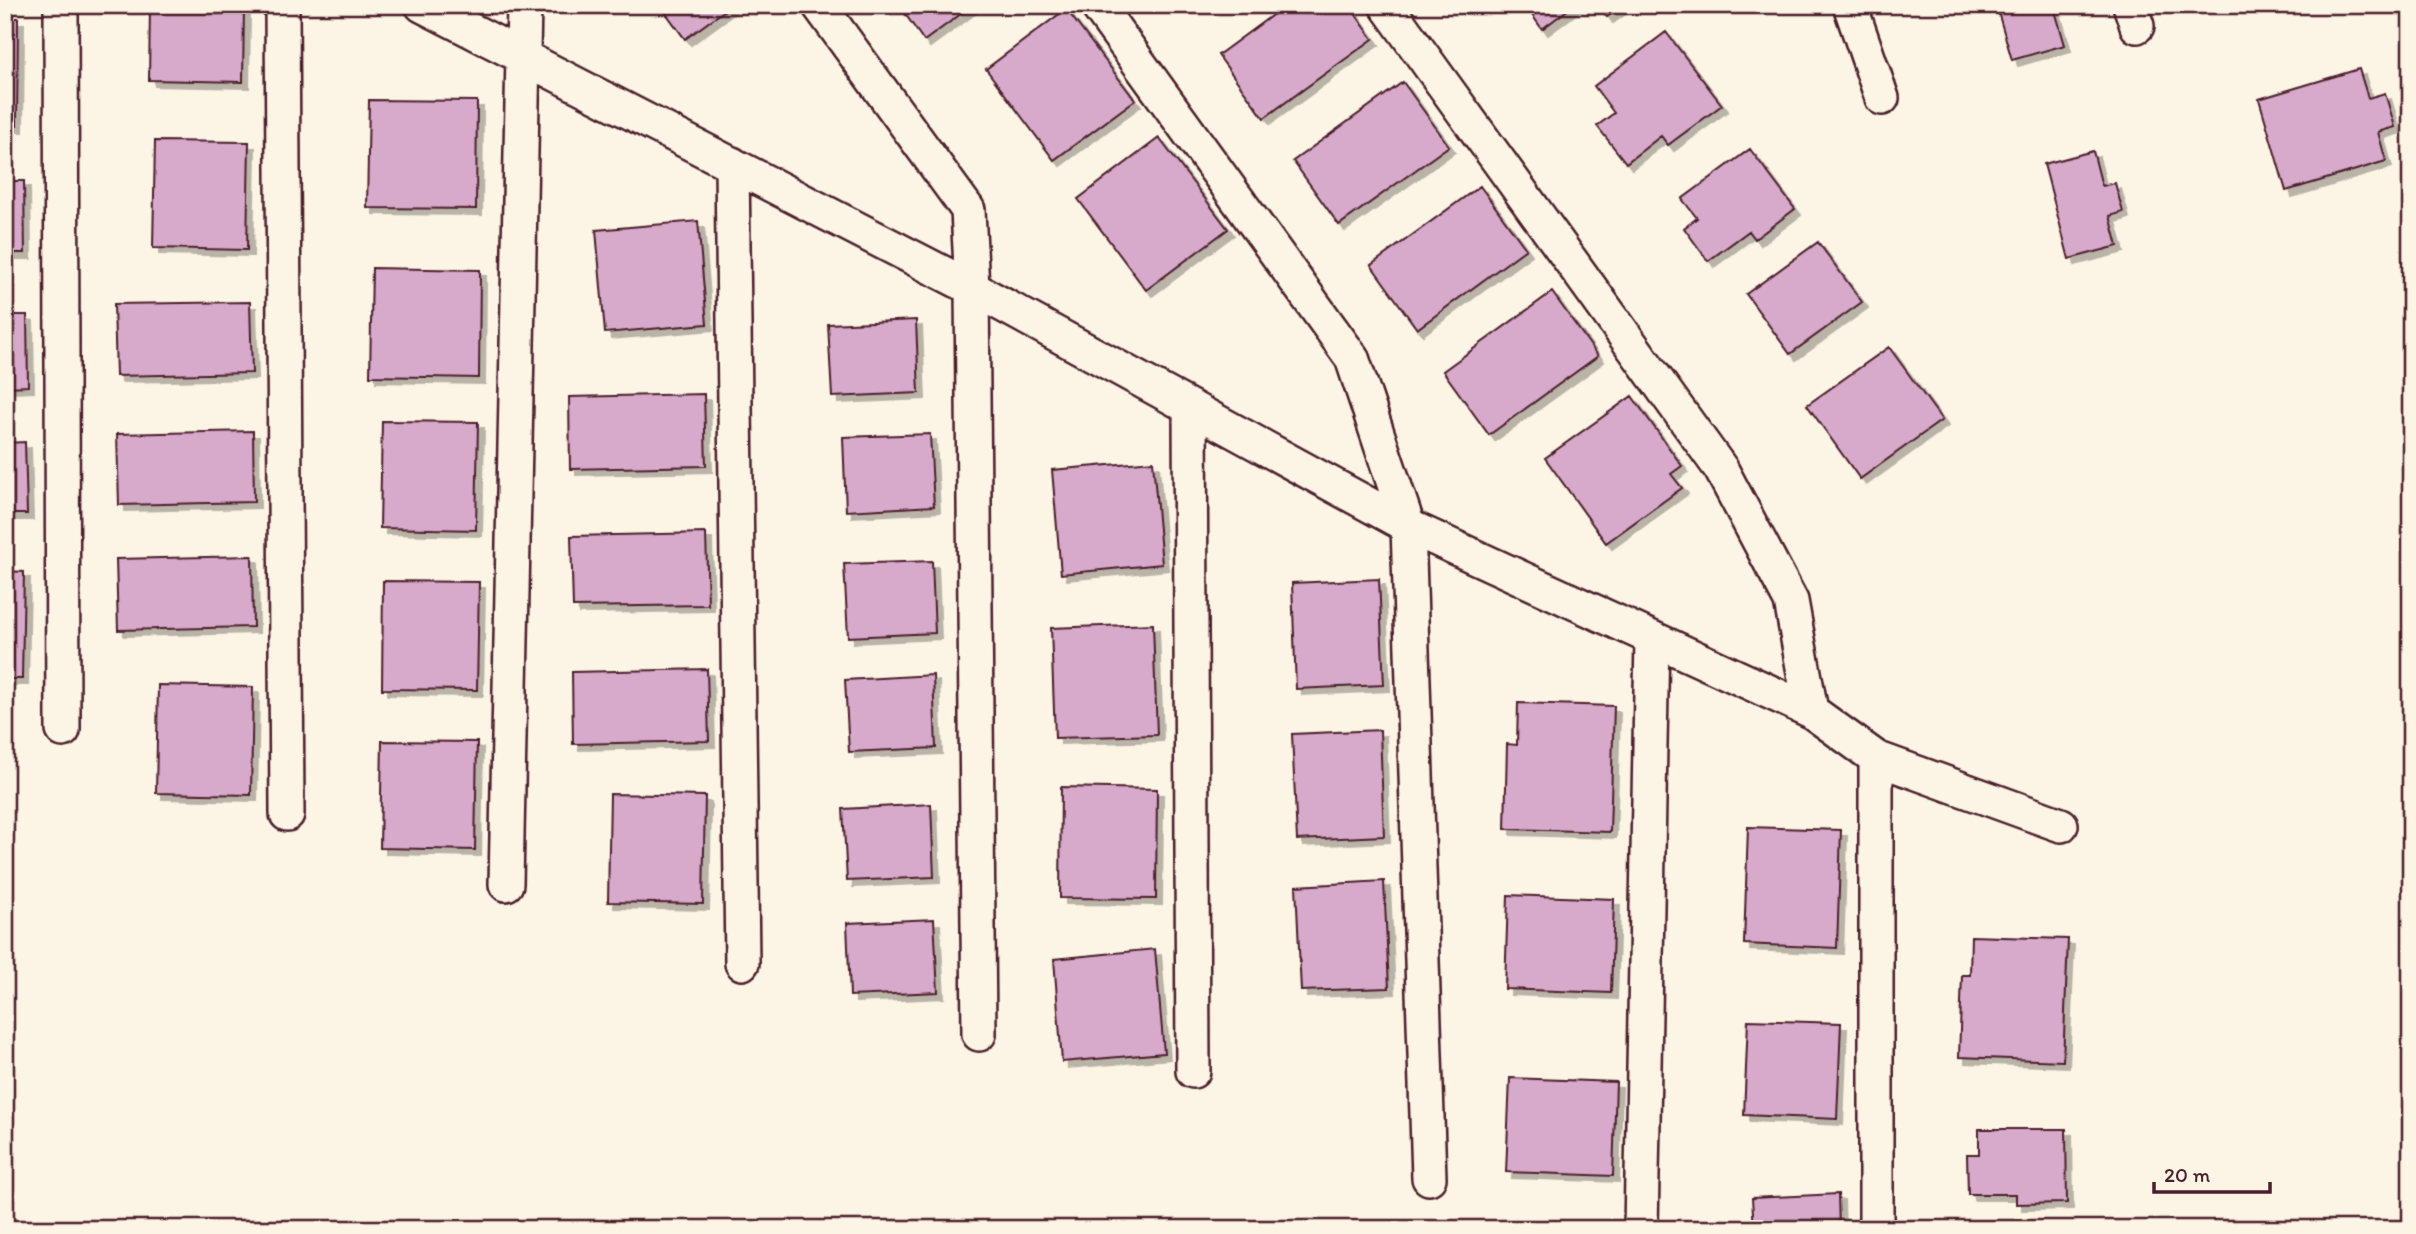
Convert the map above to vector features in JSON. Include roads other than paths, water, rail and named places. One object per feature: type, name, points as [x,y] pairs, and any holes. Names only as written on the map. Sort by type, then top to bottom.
[{"type":"street","points":[[61,5],[63,730]]},
{"type":"street","points":[[282,5],[287,814]]},
{"type":"street","points":[[422,5],[972,288],[1408,526],[1811,711],[1876,758],[2061,825]]},
{"type":"street","points":[[506,884],[524,5]]},
{"type":"street","points":[[819,5],[968,210],[972,288],[979,1034]]},
{"type":"street","points":[[1097,5],[1352,358],[1408,526],[1429,1178]]},
{"type":"street","points":[[1386,5],[1721,469],[1791,601],[1811,711]]},
{"type":"street","points":[[1850,5],[1882,98]]},
{"type":"street","points":[[732,164],[742,963]]},
{"type":"street","points":[[1190,407],[1193,1071]]},
{"type":"street","points":[[1641,1229],[1652,638]]},
{"type":"street","points":[[1875,1229],[1876,758]]}]
